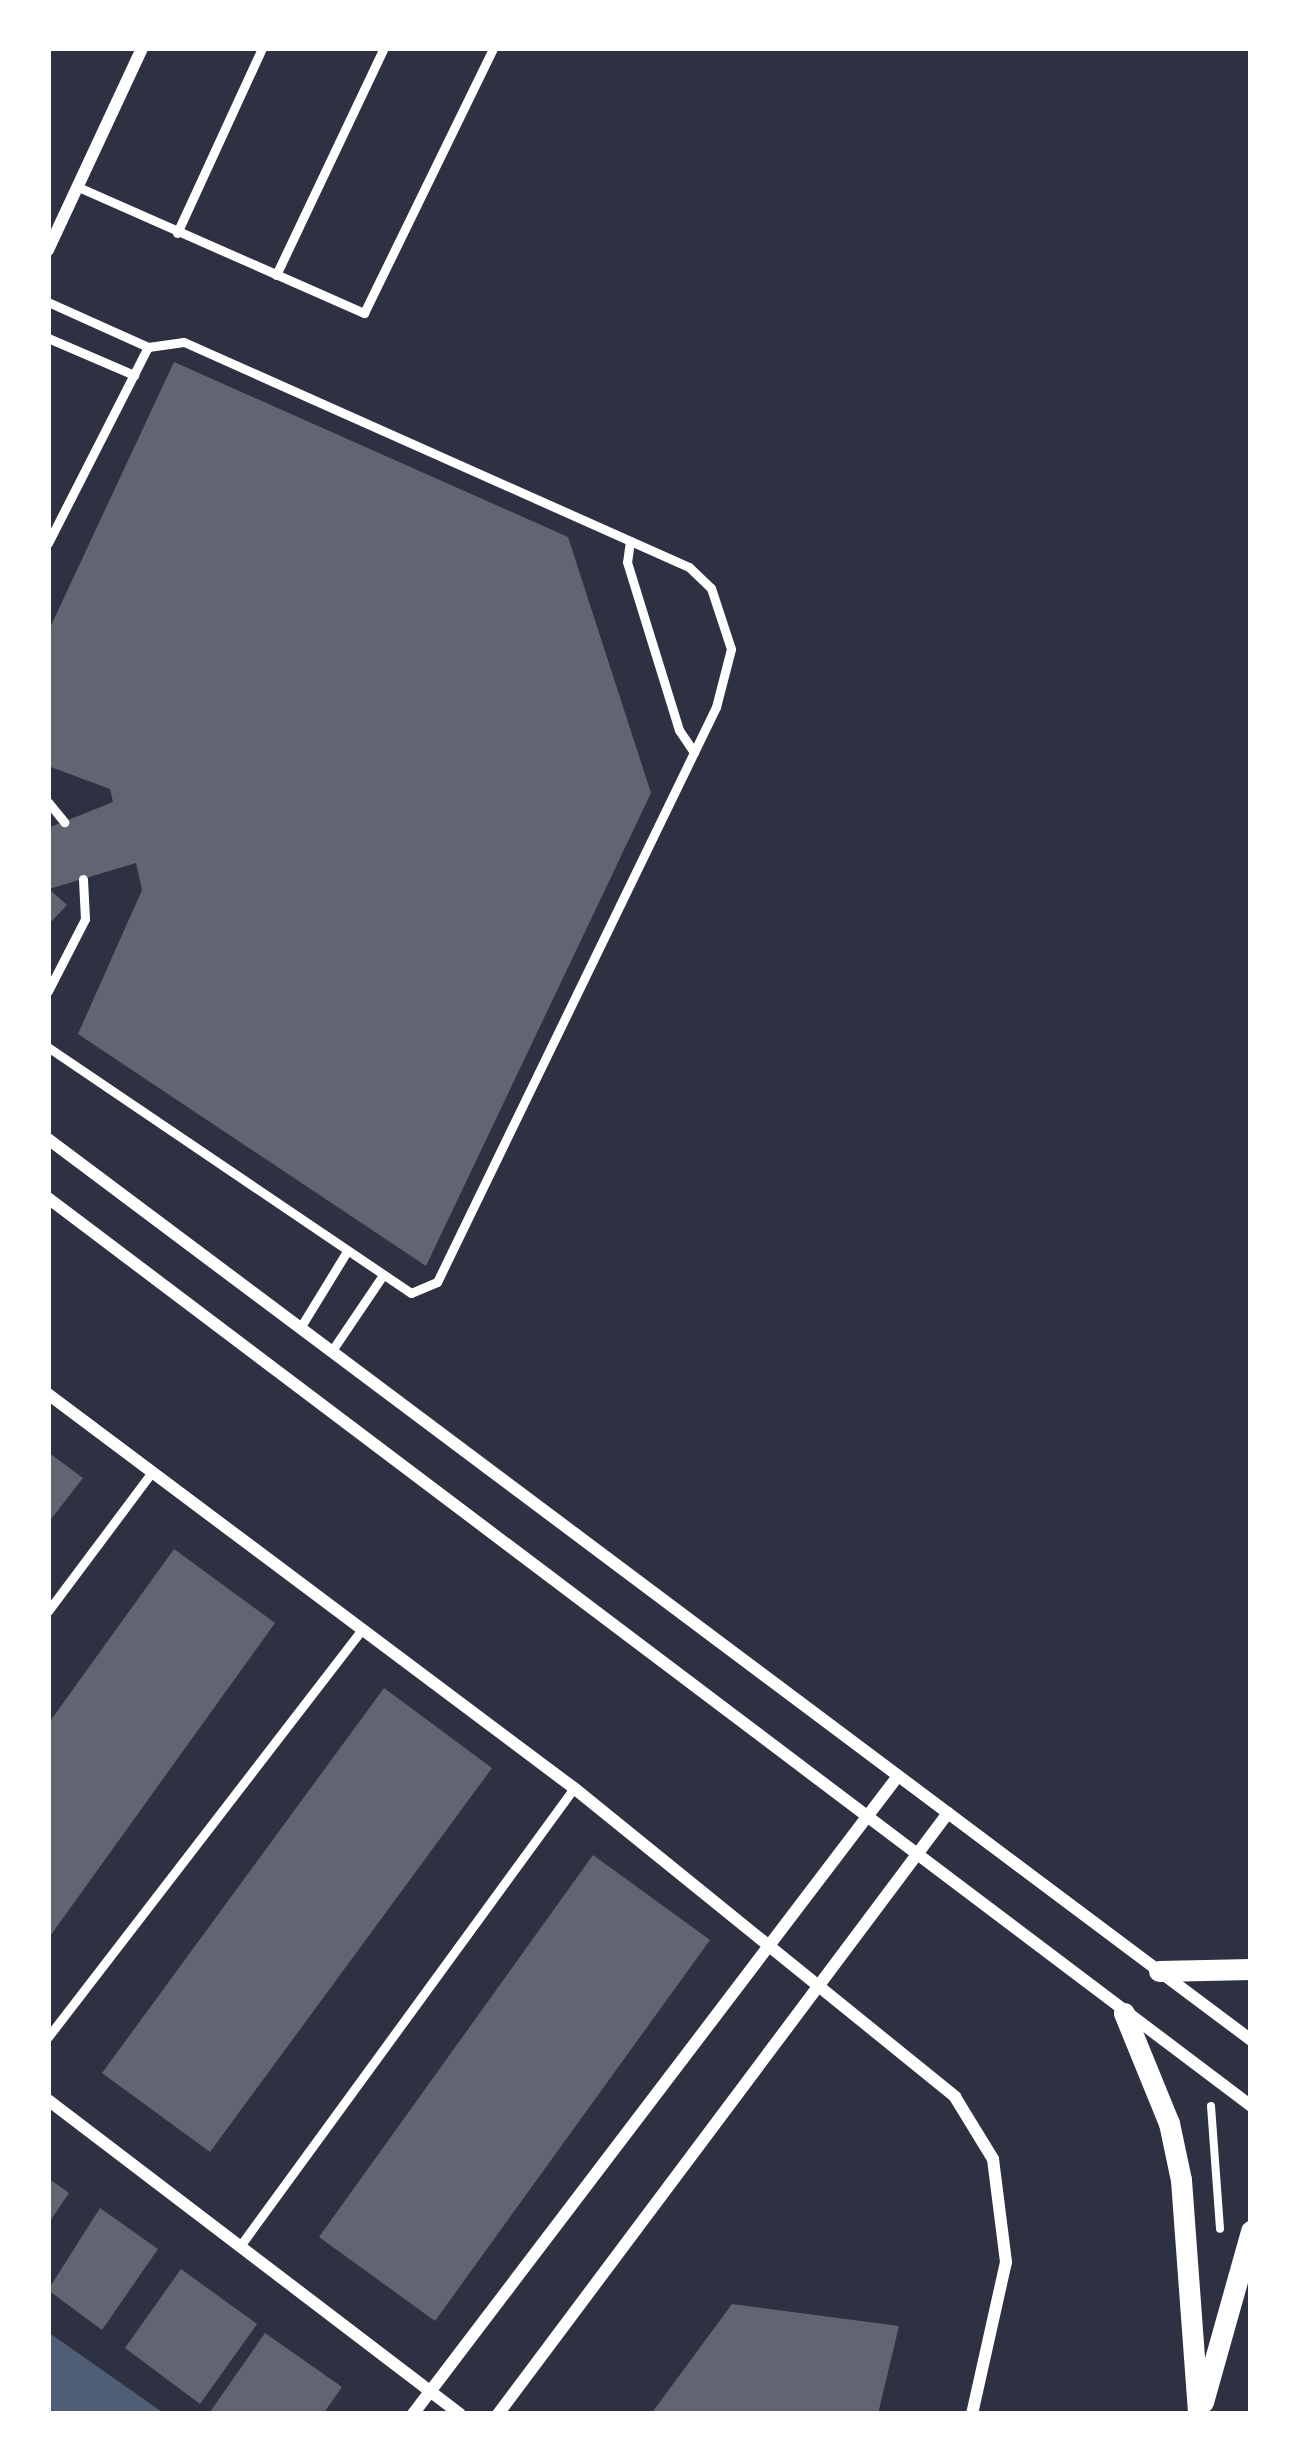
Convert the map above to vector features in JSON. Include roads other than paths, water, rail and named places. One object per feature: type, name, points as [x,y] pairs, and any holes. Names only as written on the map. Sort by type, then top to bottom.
[{"type":"street","points":[[48,250],[142,48]]},
{"type":"street","points":[[48,1139],[1251,2040]]},
{"type":"street","points":[[48,1198],[1251,2106]]},
{"type":"street","points":[[48,1394],[574,1788],[771,1942],[956,2097],[993,2159],[1006,2262],[996,2334],[972,2414]]},
{"type":"street","points":[[413,2414],[898,1776]]},
{"type":"street","points":[[497,2414],[948,1813]]},
{"type":"street","points":[[1159,1971],[1251,1969]]},
{"type":"street","points":[[1124,2012],[1169,2123],[1181,2180],[1199,2414]]},
{"type":"street","points":[[48,2100],[460,2414]]},
{"type":"street","points":[[1199,2414],[1251,2231]]},
{"type":"lane","points":[[177,233],[262,48]]},
{"type":"lane","points":[[276,275],[385,48]]},
{"type":"lane","points":[[76,186],[364,314],[493,48]]},
{"type":"lane","points":[[48,302],[148,347],[184,342],[689,567],[723,618],[731,649],[694,752],[437,1282],[411,1293],[48,1047]]},
{"type":"lane","points":[[48,338],[134,375]]},
{"type":"lane","points":[[48,543],[148,347]]},
{"type":"lane","points":[[630,541],[634,583],[679,730],[694,752]]},
{"type":"lane","points":[[48,802],[64,822]]},
{"type":"lane","points":[[48,991],[85,920],[83,879]]},
{"type":"lane","points":[[300,1328],[346,1253]]},
{"type":"lane","points":[[331,1352],[383,1275]]},
{"type":"lane","points":[[48,1611],[152,1472]]},
{"type":"lane","points":[[48,2037],[364,1628]]},
{"type":"lane","points":[[240,2246],[574,1788]]},
{"type":"water","points":[[48,2332],[165,2414],[48,2414]]}]
